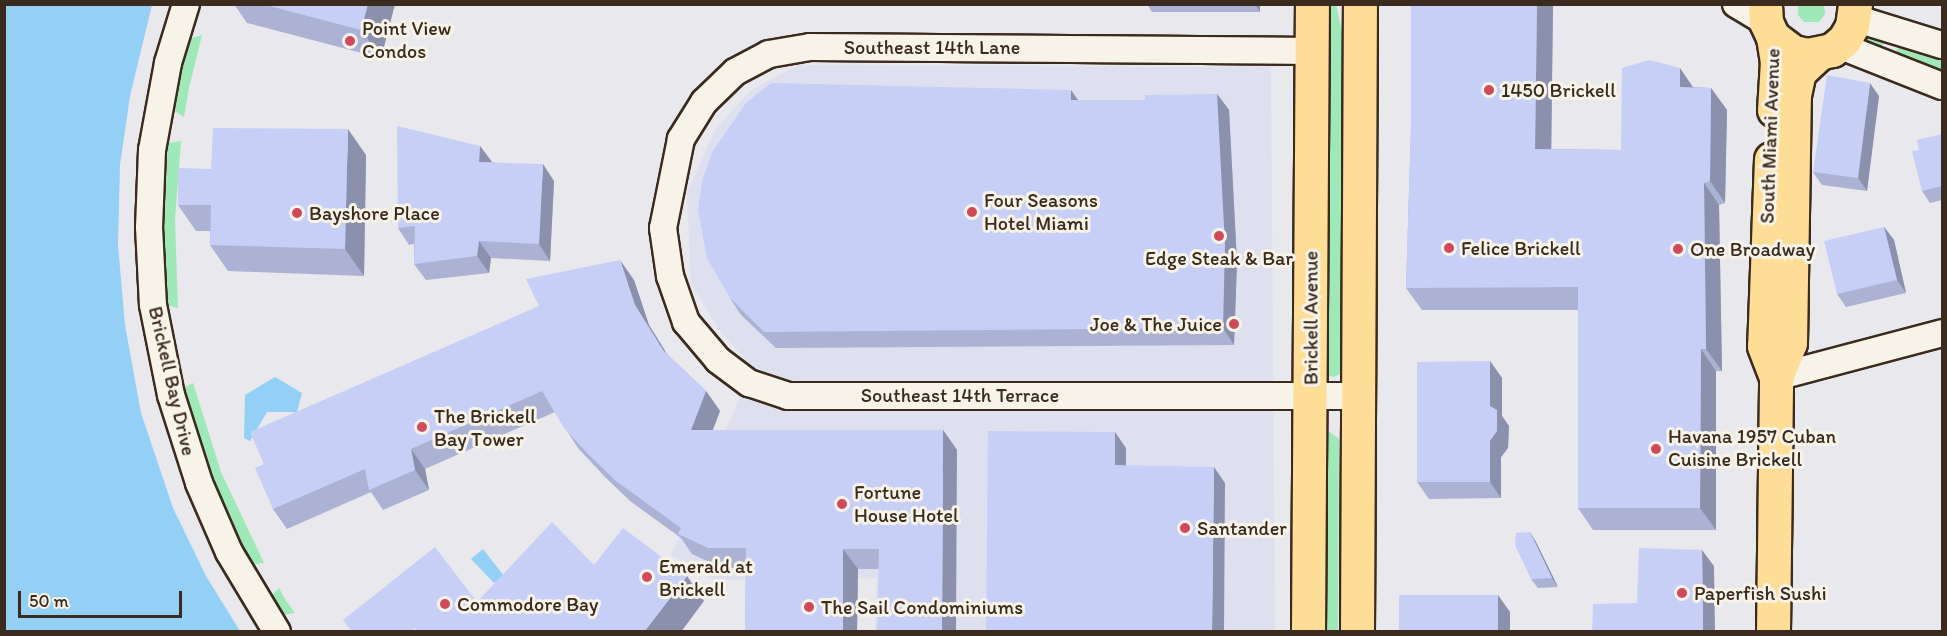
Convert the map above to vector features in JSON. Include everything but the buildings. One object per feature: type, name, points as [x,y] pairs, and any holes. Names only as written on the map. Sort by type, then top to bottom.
[{"type":"main road","name":"Brickell Avenue","points":[[1308,632],[1312,4]]},
{"type":"main road","points":[[1357,632],[1360,4]]},
{"type":"main road","points":[[1768,21],[1792,52],[1841,31]]},
{"type":"main road","name":"South Miami Avenue","points":[[1768,21],[1777,61],[1767,211],[1764,346],[1776,377]]},
{"type":"main road","name":"South Miami Avenue","points":[[1773,632],[1776,377],[1790,343],[1794,95],[1799,72],[1841,31]]},
{"type":"street","name":"Brickell Bay Drive","points":[[186,4],[168,63],[152,150],[148,227],[153,305],[174,405],[199,483],[230,552],[278,632]]},
{"type":"street","points":[[1736,4],[1768,21]]},
{"type":"street","points":[[1841,31],[1942,45]]},
{"type":"street","points":[[1841,31],[1942,86]]},
{"type":"street","name":"Southeast 14th Lane","points":[[663,228],[681,139],[704,102],[735,72],[769,54],[810,47],[1312,51]]},
{"type":"street","name":"Southeast 14th Terrace","points":[[663,228],[670,276],[686,322],[718,360],[749,383],[788,396],[1311,394],[1359,396]]},
{"type":"street","points":[[1776,377],[1942,333]]},
{"type":"shaded area","points":[[799,65],[1271,67],[1275,631],[875,631],[877,578],[712,580],[671,555],[753,368],[719,330],[691,284],[687,193],[715,129],[751,90]]},
{"type":"green space","points":[[1336,4],[1350,70],[1343,373],[1333,377],[1325,374],[1327,5]]},
{"type":"green space","points":[[1798,4],[1824,5],[1825,14],[1819,22],[1804,22],[1798,15]]},
{"type":"green space","points":[[1865,30],[1887,40],[1878,50],[1857,44]]},
{"type":"green space","points":[[202,35],[184,117],[173,110],[179,77],[188,39]]},
{"type":"green space","points":[[1900,46],[1942,57],[1942,74],[1891,57]]},
{"type":"green space","points":[[181,141],[175,220],[178,308],[167,305],[163,232],[168,143]]},
{"type":"green space","points":[[193,383],[221,472],[264,563],[251,565],[206,467],[183,388]]},
{"type":"green space","points":[[1330,432],[1339,439],[1338,631],[1322,631],[1325,434]]},
{"type":"green space","points":[[279,588],[295,613],[282,615],[270,597]]},
{"type":"water","points":[[4,5],[152,5],[130,96],[120,165],[118,245],[125,325],[141,413],[173,508],[206,576],[240,631],[5,631]]},
{"type":"water","points":[[275,377],[302,393],[297,412],[267,412],[250,441],[244,438],[245,395]]},
{"type":"water","points":[[483,549],[504,576],[494,583],[471,559]]},
{"type":"place","name":"Point View Condos","points":[[350,41]]},
{"type":"place","name":"1450 Brickell","points":[[1489,90]]},
{"type":"place","name":"Four Seasons Hotel Miami","points":[[972,212]]},
{"type":"place","name":"Bayshore Place","points":[[297,213]]},
{"type":"place","name":"Edge Steak & Bar","points":[[1219,236]]},
{"type":"place","name":"Felice Brickell","points":[[1449,248]]},
{"type":"place","name":"One Broadway","points":[[1678,249]]},
{"type":"place","name":"Joe & The Juice","points":[[1234,324]]},
{"type":"place","name":"The Brickell Bay Tower","points":[[422,427]]},
{"type":"place","name":"Havana 1957 Cuban Cuisine Brickell","points":[[1656,449]]},
{"type":"place","name":"Fortune House Hotel","points":[[842,504]]},
{"type":"place","name":"Santander","points":[[1185,528]]},
{"type":"place","name":"Emerald at Brickell","points":[[647,577]]},
{"type":"place","name":"Paperfish Sushi","points":[[1682,593]]},
{"type":"place","name":"Commodore Bay","points":[[445,604]]},
{"type":"place","name":"The Sail Condominiums","points":[[809,607]]}]
